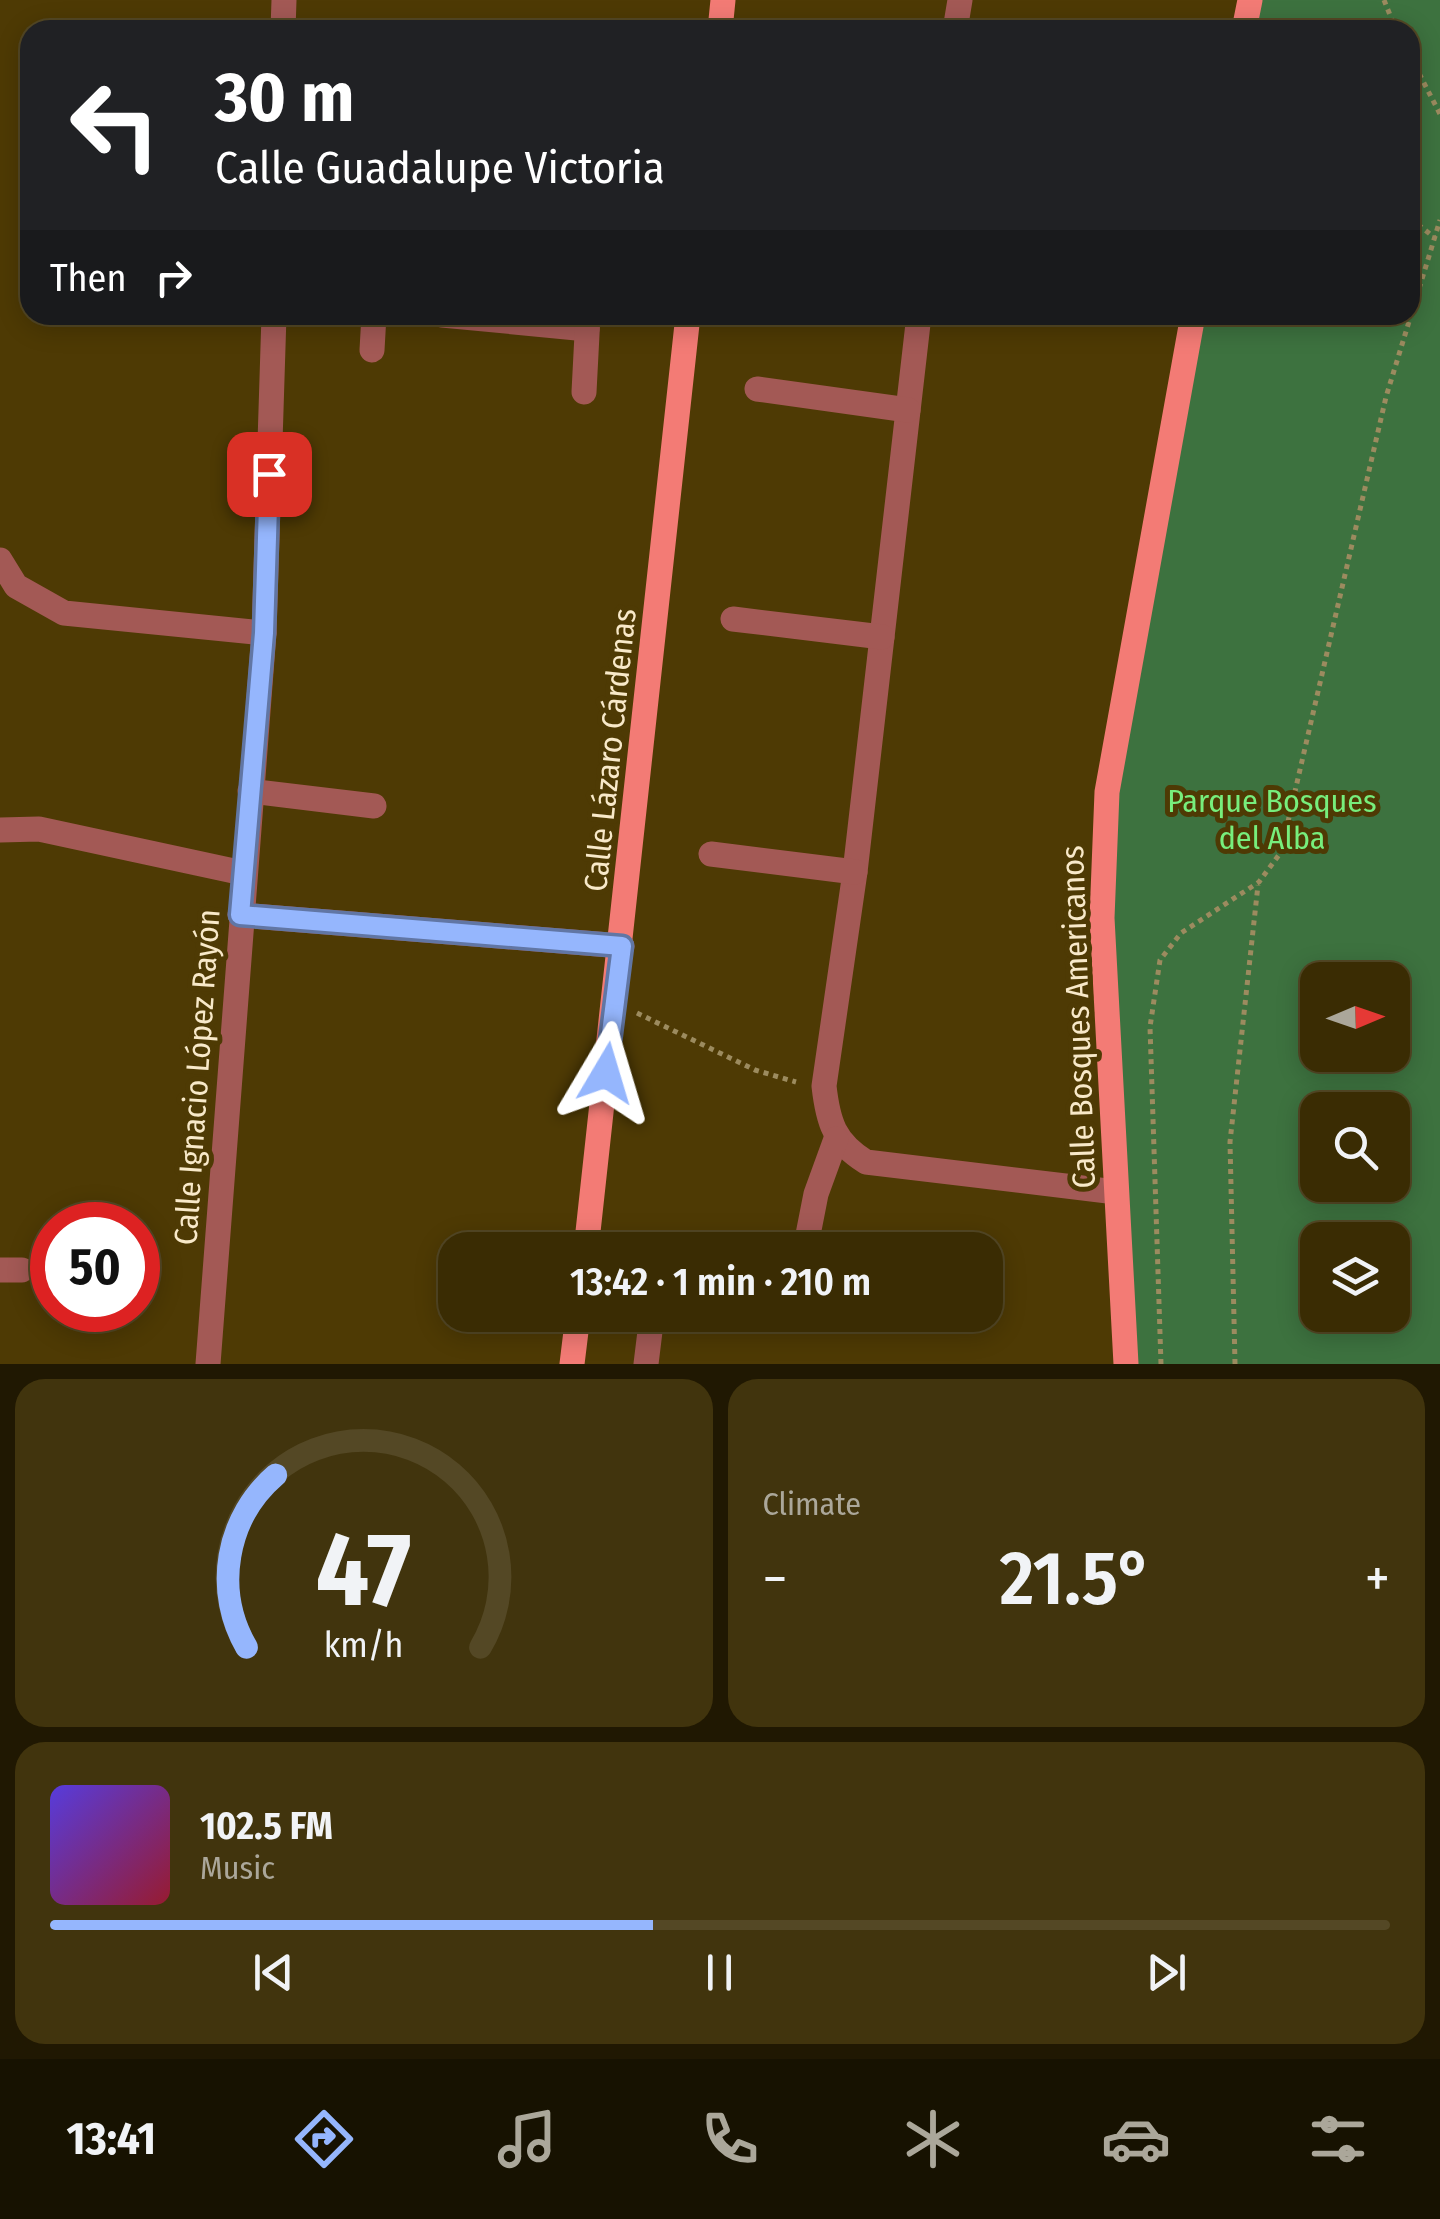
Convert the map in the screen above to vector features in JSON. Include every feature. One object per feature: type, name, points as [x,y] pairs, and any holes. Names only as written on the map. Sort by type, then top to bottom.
[{"type":"main road","name":"Calle Lázaro Cárdenas","points":[[588,1232],[687,325]]},
{"type":"main road","name":"Calle Bosques Americanos","points":[[1126,1364],[1102,918],[1107,792],[1191,325]]},
{"type":"main road","points":[[572,1364],[576,1332]]},
{"type":"street","name":"Calle Ignacio López Rayón","points":[[208,1364],[242,873],[264,633],[274,325]]},
{"type":"street","points":[[372,350],[373,325]]},
{"type":"street","points":[[584,392],[587,325]]},
{"type":"street","points":[[809,1232],[816,1194],[836,1140],[824,1086],[856,872],[917,325]]},
{"type":"street","points":[[757,389],[908,410]]},
{"type":"street","points":[[0,560],[16,586],[64,613],[264,633]]},
{"type":"street","points":[[733,618],[882,638]]},
{"type":"street","points":[[250,792],[374,806]]},
{"type":"street","points":[[0,830],[39,829],[242,873]]},
{"type":"street","points":[[711,854],[856,872]]},
{"type":"street","points":[[240,915],[622,946]]},
{"type":"street","points":[[836,1140],[866,1162],[1116,1192]]},
{"type":"street","points":[[646,1364],[650,1332]]},
{"type":"path","points":[[1420,75],[1440,114]]},
{"type":"path","points":[[1420,284],[1440,220]]},
{"type":"path","points":[[1420,226],[1434,238]]},
{"type":"path","points":[[1161,1364],[1150,1027],[1160,960],[1181,933],[1259,882],[1281,852],[1386,397],[1408,325]]},
{"type":"path","points":[[1234,1364],[1230,1142],[1259,882]]},
{"type":"path","points":[[615,1002],[755,1070],[824,1086]]},
{"type":"green space","name":"Parque Bosques del Alba","points":[[1249,0],[1440,0],[1440,1364],[1130,1364],[1107,792],[1191,325],[1420,325],[1420,20],[1246,20]]},
{"type":"route","points":[[269,474],[264,633],[240,915],[622,946],[606,1073]]}]
